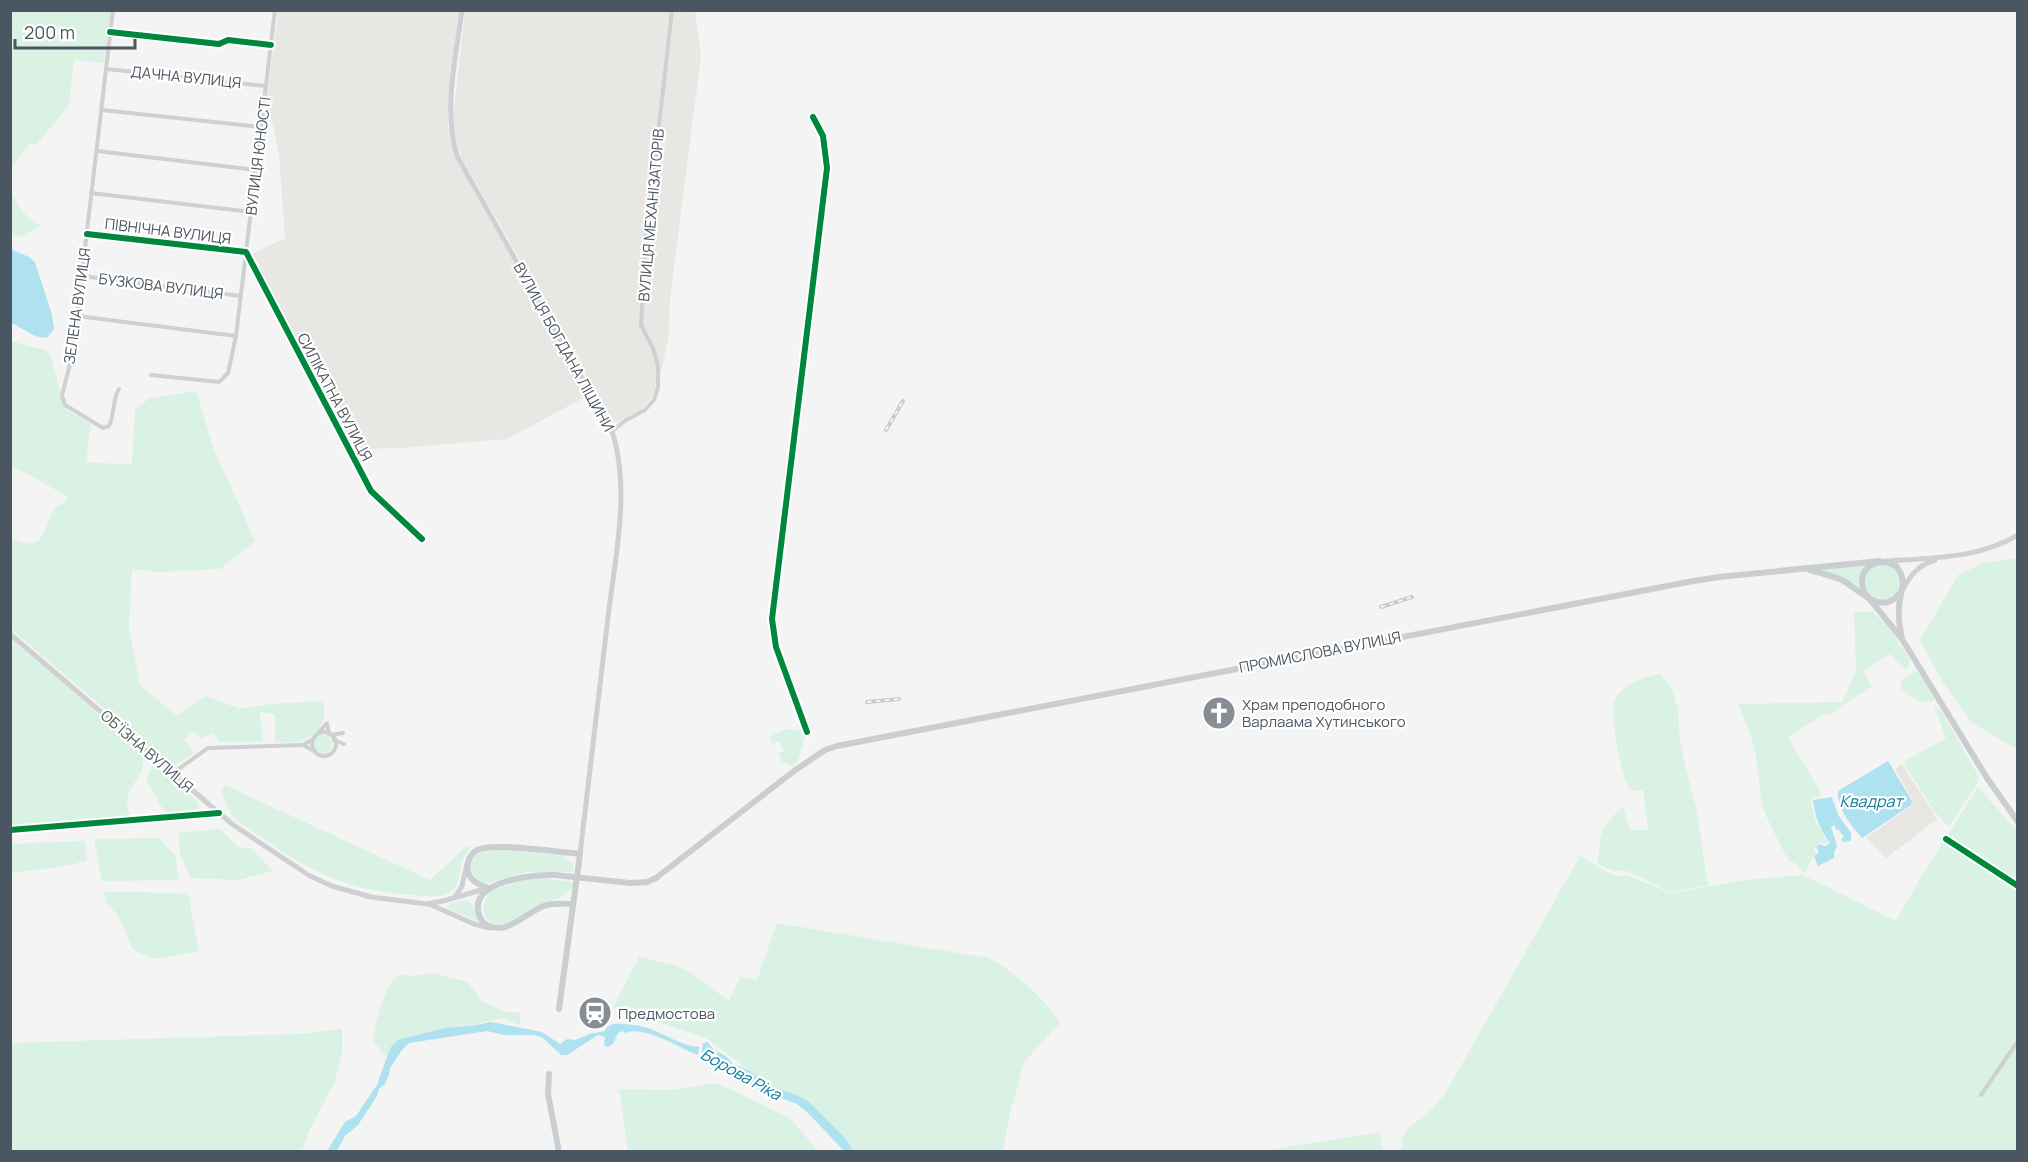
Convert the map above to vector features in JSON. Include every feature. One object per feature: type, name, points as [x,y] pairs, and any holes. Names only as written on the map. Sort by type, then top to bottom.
[{"type":"main road","name":"ВУЛИЦЯ БОГДАНА ЛІЩИНИ","points":[[462,10],[450,107],[452,134],[457,156],[612,431],[620,466],[620,512],[580,854]]},
{"type":"main road","name":"ПРОМИСЛОВА ВУЛИЦЯ","points":[[488,888],[539,875],[630,884],[639,884],[656,878],[794,771],[825,750],[837,746],[1625,593],[1719,577],[1880,561],[1948,557],[1992,548],[2018,535]]},
{"type":"main road","name":"ПРОМИСЛОВА ВУЛИЦЯ","points":[[1903,589],[1914,570],[1922,565],[1948,557]]},
{"type":"main road","points":[[1902,639],[1898,611],[1904,584],[1900,571],[1891,564],[1880,561],[1871,565],[1862,579],[1862,586],[1871,601],[1902,639],[1987,778],[2018,822]]},
{"type":"main road","name":"ПРОМИСЛОВА ВУЛИЦЯ","points":[[1805,569],[1843,581],[1871,601]]},
{"type":"main road","points":[[1871,601],[1889,602],[1895,599],[1903,589]]},
{"type":"main road","name":"ОБ’ЇЗНА ВУЛИЦЯ","points":[[10,633],[219,813],[262,846],[321,882],[371,897],[427,904]]},
{"type":"main road","points":[[455,898],[462,886],[467,863],[476,851],[486,848],[580,854],[559,1009]]},
{"type":"main road","points":[[467,863],[470,877],[477,884],[488,888]]},
{"type":"main road","points":[[427,904],[488,888]]},
{"type":"main road","points":[[488,888],[478,908],[482,921],[491,928]]},
{"type":"main road","points":[[427,904],[474,924],[491,928],[509,926],[547,905],[573,904]]},
{"type":"main road","points":[[549,1074],[548,1094],[559,1152]]},
{"type":"street","name":"ЗЕЛЕНА ВУЛИЦЯ","points":[[113,10],[77,316],[70,364],[62,395],[64,405],[103,428],[109,426],[111,422],[114,396],[119,389]]},
{"type":"street","name":"ВУЛИЦЯ ЮНОСТІ","points":[[151,375],[219,382],[228,373],[236,336],[275,10]]},
{"type":"street","name":"ВУЛИЦЯ МЕХАНІЗАТОРІВ","points":[[612,431],[645,410],[654,400],[658,387],[658,366],[641,325],[645,250],[672,10]]},
{"type":"street","points":[[110,32],[219,44],[228,40],[271,45]]},
{"type":"street","name":"ДАЧНА ВУЛИЦЯ","points":[[107,69],[266,86]]},
{"type":"street","points":[[102,110],[261,128]]},
{"type":"street","points":[[807,732],[776,647],[772,619],[827,168],[823,136],[813,117]]},
{"type":"street","points":[[97,151],[256,170]]},
{"type":"street","points":[[91,193],[251,212]]},
{"type":"street","name":"ПІВНІЧНА ВУЛИЦЯ","points":[[87,234],[246,252]]},
{"type":"street","name":"СИЛІКАТНА ВУЛИЦЯ","points":[[246,252],[371,491],[422,540]]},
{"type":"street","name":"БУЗКОВА ВУЛИЦЯ","points":[[82,276],[241,296]]},
{"type":"street","points":[[77,316],[236,336]]},
{"type":"street","points":[[173,774],[208,748],[303,745],[313,740],[327,723],[335,747]]},
{"type":"street","points":[[303,745],[318,755],[325,756],[335,747],[344,744],[332,737],[318,734]]},
{"type":"street","points":[[313,740],[314,751]]},
{"type":"street","points":[[10,830],[219,813]]},
{"type":"street","points":[[1946,839],[2018,886]]},
{"type":"street","points":[[1981,1095],[2018,1041]]},
{"type":"shaded area","points":[[278,11],[459,11],[448,106],[448,127],[453,150],[457,161],[589,395],[507,439],[400,448],[352,449],[250,255],[285,238],[279,154],[267,98]]},
{"type":"shaded area","points":[[465,11],[695,11],[701,56],[670,299],[669,334],[662,368],[652,397],[641,410],[614,423],[461,157],[453,118]]},
{"type":"green space","points":[[11,10],[111,11],[104,63],[74,60],[69,105],[36,145],[30,143],[11,168]]},
{"type":"green space","points":[[10,190],[22,212],[40,226],[19,237],[11,233]]},
{"type":"green space","points":[[11,341],[47,351],[51,357],[65,409],[91,424],[86,462],[132,465],[135,410],[148,399],[196,391],[213,447],[255,541],[220,569],[160,572],[132,569],[129,628],[140,685],[177,716],[205,696],[241,709],[271,704],[323,701],[323,719],[319,729],[310,737],[297,742],[275,742],[275,714],[260,712],[263,741],[219,742],[214,733],[202,739],[194,731],[184,739],[194,753],[173,767],[11,629],[10,538],[31,543],[37,541],[42,537],[56,506],[65,503],[68,497],[11,467]]},
{"type":"green space","points":[[2018,559],[2017,749],[1972,723],[1942,681],[1920,640],[1958,575],[1983,563]]},
{"type":"green space","points":[[1868,564],[1860,575],[1859,588],[1820,570]]},
{"type":"green space","points":[[1882,564],[1895,569],[1900,582],[1895,595],[1882,600],[1869,595],[1864,582],[1869,569]]},
{"type":"green space","points":[[1872,611],[1887,626],[1910,659],[1909,667],[1905,670],[1890,654],[1863,671],[1872,686],[1829,715],[1826,713],[1788,737],[1822,795],[1811,799],[1816,822],[1828,843],[1818,843],[1814,850],[1816,852],[1804,873],[1796,863],[1789,862],[1767,818],[1762,805],[1755,751],[1738,704],[1842,702],[1856,671],[1854,613]]},
{"type":"green space","points":[[10,638],[142,754],[142,770],[128,798],[127,807],[131,818],[11,827]]},
{"type":"green space","points":[[1914,671],[1919,672],[1935,699],[1932,702],[1915,699],[1901,688],[1900,681]]},
{"type":"green space","points":[[1660,674],[1672,689],[1678,710],[1680,739],[1696,807],[1708,885],[1670,892],[1627,871],[1613,871],[1598,864],[1603,832],[1610,820],[1623,807],[1630,830],[1648,830],[1643,790],[1633,791],[1626,783],[1613,714],[1616,698],[1624,689],[1642,679]]},
{"type":"green space","points":[[1934,706],[1941,710],[1979,777],[1977,784],[1949,827],[1934,811],[1903,762],[1946,738]]},
{"type":"green space","points":[[789,729],[800,731],[805,736],[794,766],[782,762],[778,753],[784,751],[779,741],[773,744],[770,737]]},
{"type":"green space","points":[[323,735],[329,738],[332,744],[329,750],[323,753],[317,750],[314,744],[317,738]]},
{"type":"green space","points":[[152,767],[157,767],[198,802],[197,811],[172,814],[164,811],[147,782]]},
{"type":"green space","points":[[225,785],[430,880],[463,849],[471,845],[471,848],[463,859],[457,884],[451,892],[446,894],[426,896],[391,893],[349,884],[310,868],[239,822],[230,812],[221,790]]},
{"type":"green space","points":[[1978,787],[2017,831],[2017,1151],[1393,1152],[1403,1147],[1401,1141],[1407,1129],[1431,1110],[1445,1094],[1580,856],[1614,876],[1627,875],[1670,893],[1745,880],[1803,875],[1896,921],[1922,875]]},
{"type":"green space","points":[[220,829],[238,847],[252,849],[273,871],[238,880],[191,878],[180,854],[179,833]]},
{"type":"green space","points":[[159,838],[175,856],[179,880],[102,881],[94,839]]},
{"type":"green space","points":[[84,841],[87,860],[72,865],[11,873],[11,844]]},
{"type":"green space","points":[[499,848],[562,855],[573,864],[574,872],[526,872],[486,884],[480,882],[470,868],[471,858],[479,851]]},
{"type":"green space","points":[[539,878],[574,882],[572,888],[559,898],[546,902],[511,921],[495,926],[491,924],[485,916],[483,905],[490,891],[519,881]]},
{"type":"green space","points":[[104,892],[188,893],[199,951],[157,959],[133,950],[118,915],[107,904]]},
{"type":"green space","points":[[464,900],[472,905],[478,921],[447,909],[450,903]]},
{"type":"green space","points":[[777,923],[988,958],[1006,968],[1038,996],[1060,1023],[1024,1062],[1010,1113],[1003,1151],[854,1152],[845,1138],[809,1102],[797,1095],[768,1085],[706,1038],[613,1007],[639,957],[687,970],[729,1001],[740,977],[757,980]]},
{"type":"green space","points":[[433,973],[468,982],[481,1001],[505,1011],[520,1013],[520,1025],[501,1018],[471,1026],[445,1028],[390,1048],[386,1057],[373,1041],[378,1014],[389,986],[400,974],[414,976]]},
{"type":"green space","points":[[342,1029],[342,1054],[335,1081],[309,1131],[302,1151],[11,1151],[11,1043],[298,1034]]},
{"type":"green space","points":[[717,1083],[790,1118],[818,1151],[628,1151],[619,1089],[671,1090]]},
{"type":"green space","points":[[1380,1132],[1383,1151],[1262,1151]]},
{"type":"sand","points":[[1902,764],[1937,819],[1886,858],[1866,838],[1911,806],[1913,801],[1895,769]]},
{"type":"water","points":[[11,249],[35,262],[52,315],[54,329],[47,338],[32,334],[11,323]]},
{"type":"water","name":"Квадрат","points":[[1888,761],[1912,801],[1911,805],[1862,838],[1842,810],[1838,791]]},
{"type":"water","points":[[1832,797],[1838,815],[1851,833],[1851,841],[1843,842],[1841,839],[1844,837],[1838,829],[1837,831],[1834,825],[1831,827],[1837,846],[1834,858],[1818,866],[1814,856],[1819,852],[1816,847],[1819,844],[1826,846],[1830,843],[1818,823],[1813,800]]},
{"type":"water","points":[[491,1022],[542,1032],[560,1044],[567,1039],[575,1040],[605,1031],[613,1024],[635,1025],[687,1045],[699,1047],[698,1055],[661,1038],[633,1031],[618,1033],[613,1044],[607,1047],[604,1045],[605,1037],[598,1035],[567,1055],[561,1055],[543,1038],[534,1035],[505,1035],[487,1031],[409,1043],[390,1068],[385,1084],[379,1089],[358,1125],[345,1136],[337,1151],[327,1151],[345,1122],[356,1116],[377,1085],[390,1048],[398,1040],[445,1028]]},
{"type":"water","name":"Борова Ріка","points":[[708,1042],[713,1049],[727,1057],[733,1064],[750,1071],[768,1085],[797,1095],[809,1102],[845,1138],[854,1151],[844,1151],[797,1104],[761,1090],[711,1059],[701,1058],[703,1043]]},
{"type":"railway","points":[[886,430],[903,401]]},
{"type":"railway","points":[[1381,607],[1412,597]]},
{"type":"railway","points":[[867,702],[899,699]]},
{"type":"cycle path","points":[[110,32],[219,44],[228,40],[271,45]]},
{"type":"cycle path","points":[[807,732],[776,647],[772,619],[827,168],[823,136],[813,117]]},
{"type":"cycle path","points":[[87,234],[246,252],[371,491],[422,539]]},
{"type":"cycle path","points":[[10,830],[219,813]]},
{"type":"cycle path","points":[[1946,839],[2018,886]]},
{"type":"place","name":"Храм преподобного Варлаама Хутинського","points":[[1219,713]]},
{"type":"place","name":"Предмостова","points":[[595,1013]]}]
